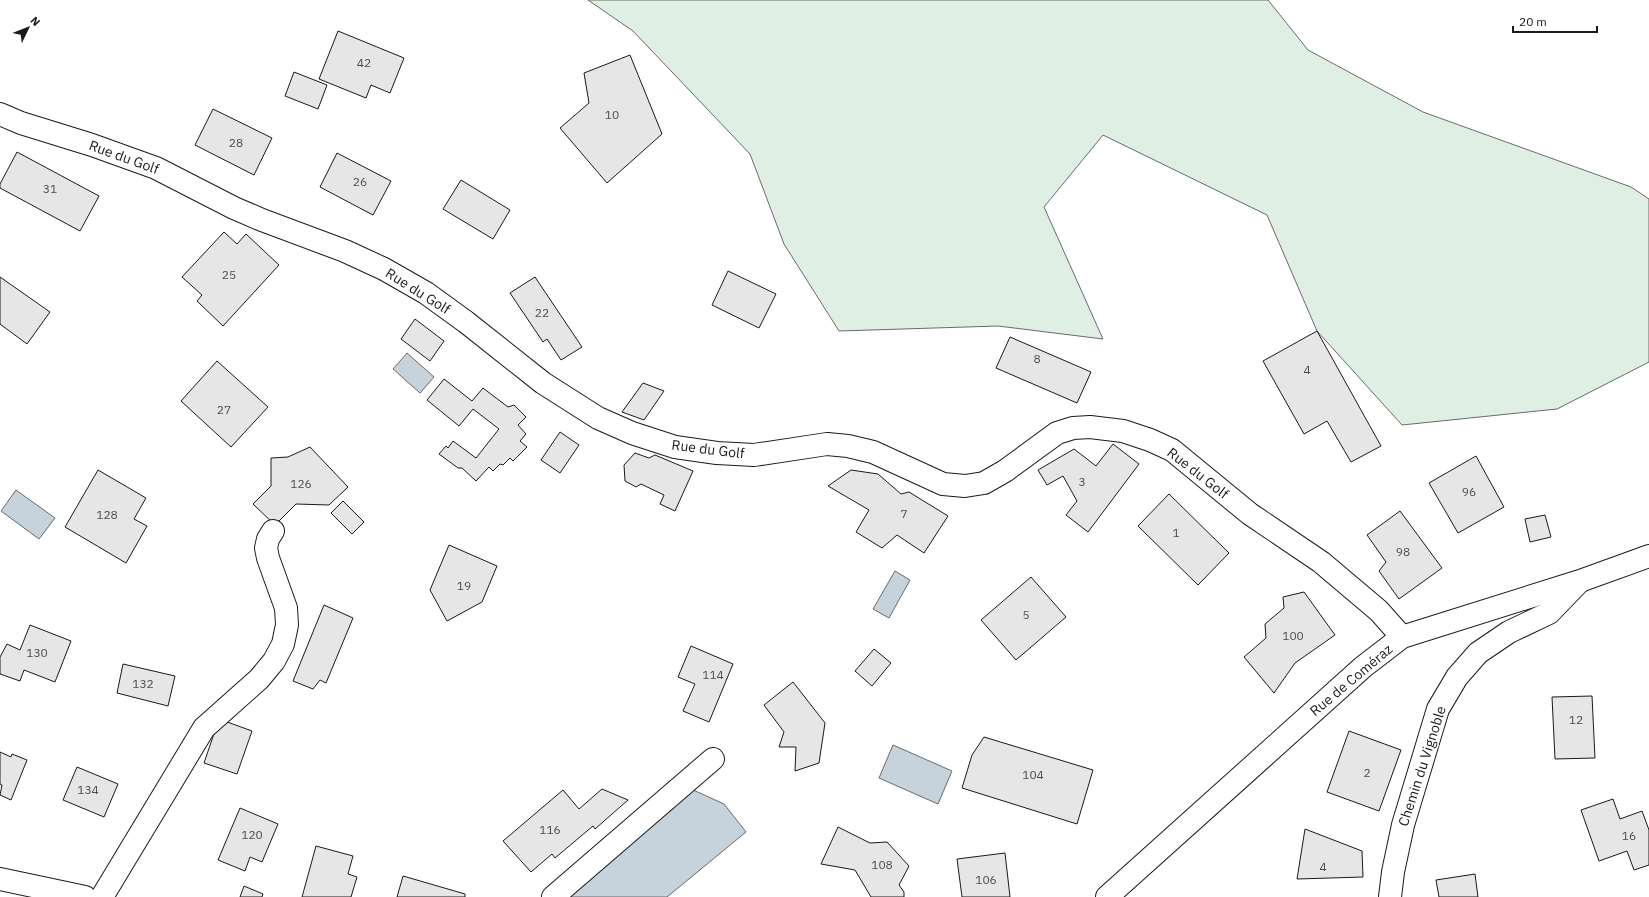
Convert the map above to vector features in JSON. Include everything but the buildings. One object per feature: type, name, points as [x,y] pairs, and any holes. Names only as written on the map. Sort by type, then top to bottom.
[{"type":"street","name":"Rue du Golf","points":[[0,114],[21,123],[92,145],[156,168],[234,208],[345,251],[384,269],[426,293],[466,322],[543,383],[598,418],[632,433],[675,447],[717,453],[754,455],[827,444],[848,446],[873,452],[943,484],[965,486],[984,483],[1005,471],[1057,433],[1073,428],[1090,427],[1123,431],[1150,440],[1172,450],[1250,514],[1321,562],[1379,611],[1402,637]]},
{"type":"street","points":[[102,897],[204,728],[259,679],[274,661],[283,644],[287,625],[286,608],[268,558],[266,548],[268,539],[273,531]]},
{"type":"street","name":"Rue de Coméraz","points":[[1107,897],[1363,667],[1402,637],[1580,580],[1649,556]]},
{"type":"street","name":"Chemin du Vignoble","points":[[1390,897],[1393,872],[1405,818],[1438,709],[1457,676],[1478,653],[1509,632],[1548,613],[1580,580]]},
{"type":"street","points":[[553,897],[713,759]]},
{"type":"street","points":[[0,879],[85,897]]},
{"type":"green space","points":[[588,0],[1268,0],[1308,50],[1423,112],[1631,187],[1649,199],[1649,362],[1557,409],[1402,425],[1317,331],[1267,215],[1103,135],[1044,207],[1103,339],[998,326],[839,331],[784,244],[750,154],[633,31]]},
{"type":"shaded area","points":[[407,353],[434,377],[420,393],[393,369]]},
{"type":"shaded area","points":[[16,490],[55,518],[39,539],[1,511]]},
{"type":"shaded area","points":[[895,571],[910,580],[889,618],[873,609]]},
{"type":"shaded area","points":[[893,745],[952,771],[938,804],[879,778]]},
{"type":"shaded area","points":[[691,789],[724,804],[746,832],[667,897],[562,897]]}]
